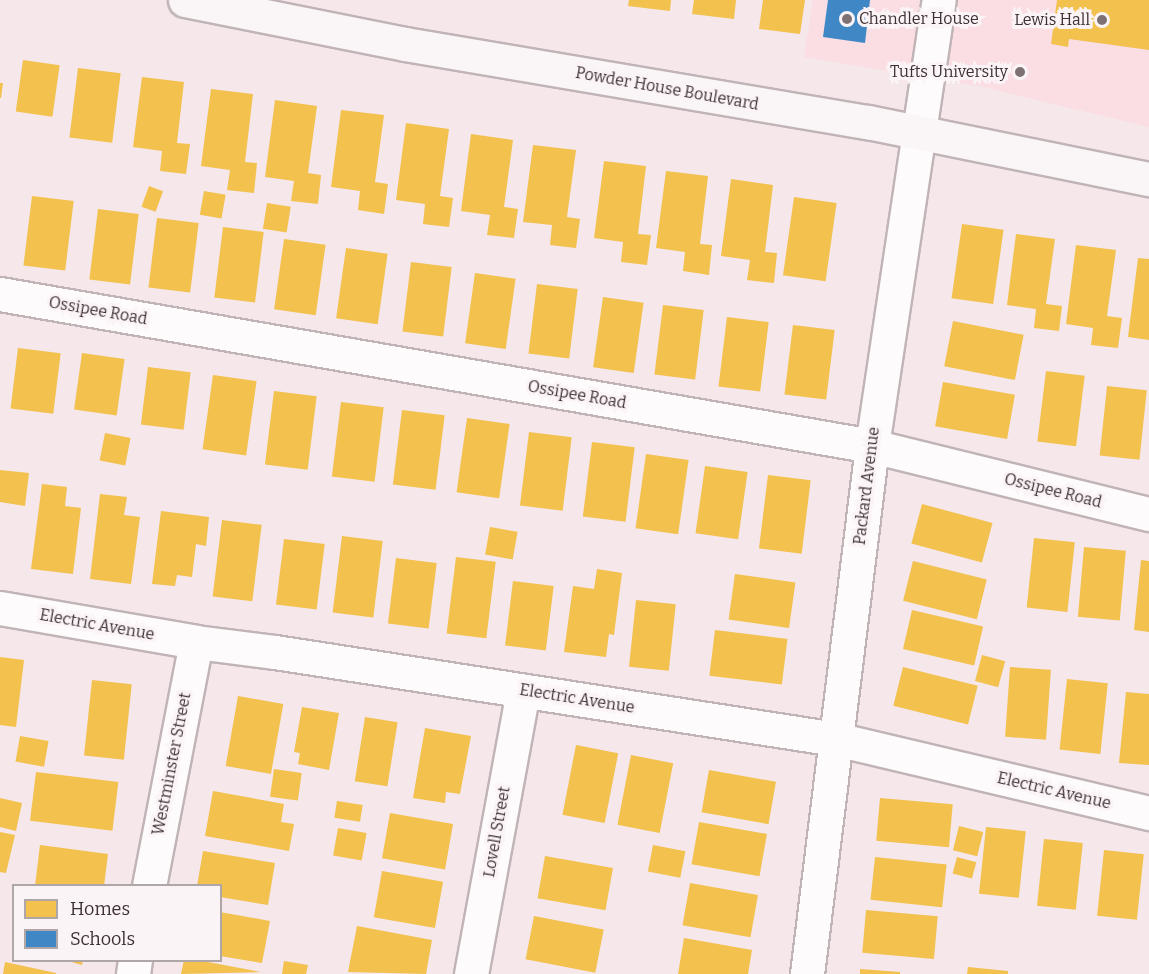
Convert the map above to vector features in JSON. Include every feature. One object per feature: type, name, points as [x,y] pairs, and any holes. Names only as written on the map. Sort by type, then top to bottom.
[{"type":"main road","name":"Powder House Boulevard","points":[[185,0],[405,44],[917,132],[1149,179]]},
{"type":"street","name":"Packard Avenue","points":[[807,974],[872,446],[917,132],[939,0]]},
{"type":"street","name":"Ossipee Road","points":[[0,294],[872,446],[1149,514]]},
{"type":"street","name":"Electric Avenue","points":[[0,608],[196,642],[836,740],[1149,813]]},
{"type":"street","name":"Westminster Street","points":[[149,884],[196,642]]},
{"type":"street","name":"Lovell Street","points":[[471,974],[523,691]]},
{"type":"shaded area","name":"Tufts University","points":[[813,0],[1149,0],[1149,127],[979,86],[804,57]]},
{"type":"building: Homes","points":[[629,0],[671,0],[670,11],[628,6]]},
{"type":"building: Homes","points":[[694,0],[736,0],[734,19],[692,14]]},
{"type":"building: Homes","points":[[763,0],[805,0],[800,34],[759,29]]},
{"type":"building: Homes","name":"Lewis Hall","points":[[1057,0],[1149,0],[1149,50],[1069,39],[1068,47],[1051,44]]},
{"type":"building: Homes","points":[[23,60],[60,65],[52,117],[16,111]]},
{"type":"building: Homes","points":[[78,68],[121,73],[112,143],[69,137]]},
{"type":"building: Homes","points":[[142,77],[184,82],[177,143],[190,144],[186,174],[160,171],[162,151],[133,147]]},
{"type":"building: Homes","points":[[0,83],[3,83],[1,98],[0,98]]},
{"type":"building: Homes","points":[[211,89],[253,94],[245,162],[257,163],[254,193],[227,190],[230,170],[201,166]]},
{"type":"building: Homes","points":[[275,100],[317,106],[308,173],[321,175],[318,204],[291,201],[294,181],[265,177]]},
{"type":"building: Homes","points":[[341,110],[384,115],[375,182],[388,184],[384,214],[358,210],[360,191],[331,187]]},
{"type":"building: Homes","points":[[406,123],[449,129],[440,196],[453,198],[449,227],[423,224],[425,204],[396,200]]},
{"type":"building: Homes","points":[[471,134],[513,140],[504,207],[518,209],[514,238],[487,235],[490,215],[461,211]]},
{"type":"building: Homes","points":[[533,145],[576,150],[567,217],[580,219],[576,248],[550,245],[552,225],[523,222]]},
{"type":"building: Homes","points":[[604,161],[646,166],[638,234],[651,235],[647,265],[621,262],[623,242],[594,238]]},
{"type":"building: Homes","points":[[666,171],[708,176],[700,244],[712,245],[709,275],[683,271],[685,252],[656,248]]},
{"type":"building: Homes","points":[[731,179],[773,185],[765,252],[777,253],[774,283],[747,280],[750,260],[721,256]]},
{"type":"building: Homes","points":[[149,186],[163,191],[156,212],[141,207]]},
{"type":"building: Homes","points":[[204,191],[226,195],[221,218],[200,215]]},
{"type":"building: Homes","points":[[32,196],[74,201],[65,271],[23,265]]},
{"type":"building: Homes","points":[[794,197],[837,203],[826,281],[783,275]]},
{"type":"building: Homes","points":[[267,203],[291,207],[287,232],[263,229]]},
{"type":"building: Homes","points":[[98,209],[139,214],[130,284],[89,279]]},
{"type":"building: Homes","points":[[157,218],[199,223],[190,293],[148,287]]},
{"type":"building: Homes","points":[[962,224],[1004,230],[993,304],[952,298]]},
{"type":"building: Homes","points":[[223,227],[264,232],[255,302],[214,297]]},
{"type":"building: Homes","points":[[1016,234],[1055,239],[1046,304],[1062,306],[1059,331],[1034,328],[1036,309],[1007,305]]},
{"type":"building: Homes","points":[[284,239],[326,245],[316,315],[274,309]]},
{"type":"building: Homes","points":[[1076,245],[1116,250],[1107,316],[1122,318],[1118,348],[1091,345],[1093,328],[1066,324]]},
{"type":"building: Homes","points":[[346,248],[388,254],[378,324],[336,318]]},
{"type":"building: Homes","points":[[1138,258],[1149,259],[1149,340],[1128,337]]},
{"type":"building: Homes","points":[[411,262],[452,267],[443,336],[402,331]]},
{"type":"building: Homes","points":[[475,273],[516,279],[506,349],[465,343]]},
{"type":"building: Homes","points":[[537,284],[578,289],[569,358],[528,353]]},
{"type":"building: Homes","points":[[603,297],[644,303],[634,373],[593,367]]},
{"type":"building: Homes","points":[[663,305],[704,310],[695,379],[654,374]]},
{"type":"building: Homes","points":[[727,317],[769,322],[760,392],[718,386]]},
{"type":"building: Homes","points":[[953,321],[1024,335],[1015,380],[944,366]]},
{"type":"building: Homes","points":[[793,325],[835,330],[826,400],[784,394]]},
{"type":"building: Homes","points":[[18,348],[61,353],[53,414],[11,409]]},
{"type":"building: Homes","points":[[82,353],[125,359],[117,415],[74,409]]},
{"type":"building: Homes","points":[[148,367],[191,372],[184,430],[141,425]]},
{"type":"building: Homes","points":[[1046,371],[1085,376],[1076,446],[1037,441]]},
{"type":"building: Homes","points":[[213,375],[257,381],[246,455],[203,449]]},
{"type":"building: Homes","points":[[943,382],[1015,395],[1007,439],[935,426]]},
{"type":"building: Homes","points":[[1107,386],[1147,390],[1139,460],[1100,456]]},
{"type":"building: Homes","points":[[274,391],[317,396],[308,470],[265,464]]},
{"type":"building: Homes","points":[[341,402],[384,407],[375,482],[332,476]]},
{"type":"building: Homes","points":[[402,410],[445,415],[436,490],[393,484]]},
{"type":"building: Homes","points":[[467,418],[510,424],[499,498],[457,492]]},
{"type":"building: Homes","points":[[529,432],[572,437],[563,511],[520,505]]},
{"type":"building: Homes","points":[[105,433],[131,438],[125,465],[100,460]]},
{"type":"building: Homes","points":[[592,442],[635,447],[626,522],[583,516]]},
{"type":"building: Homes","points":[[646,454],[689,460],[678,534],[636,528]]},
{"type":"building: Homes","points":[[705,466],[748,472],[738,539],[696,533]]},
{"type":"building: Homes","points":[[0,470],[29,473],[25,506],[0,502]]},
{"type":"building: Homes","points":[[768,475],[811,480],[802,554],[759,548]]},
{"type":"building: Homes","points":[[42,484],[67,487],[65,506],[81,508],[73,574],[31,569]]},
{"type":"building: Homes","points":[[100,494],[127,497],[124,515],[140,517],[131,584],[90,579]]},
{"type":"building: Homes","points":[[922,504],[993,523],[982,562],[911,544]]},
{"type":"building: Homes","points":[[161,511],[209,517],[206,546],[196,544],[192,577],[177,575],[175,586],[152,584]]},
{"type":"building: Homes","points":[[222,520],[262,525],[252,601],[213,596]]},
{"type":"building: Homes","points":[[490,527],[518,532],[513,559],[485,555]]},
{"type":"building: Homes","points":[[342,536],[383,541],[373,617],[333,612]]},
{"type":"building: Homes","points":[[1034,538],[1075,542],[1067,612],[1027,608]]},
{"type":"building: Homes","points":[[284,539],[325,544],[317,610],[276,605]]},
{"type":"building: Homes","points":[[1084,547],[1126,551],[1120,620],[1078,617]]},
{"type":"building: Homes","points":[[456,557],[496,562],[486,638],[447,633]]},
{"type":"building: Homes","points":[[396,558],[437,563],[429,629],[388,624]]},
{"type":"building: Homes","points":[[1141,560],[1149,561],[1149,632],[1134,630]]},
{"type":"building: Homes","points":[[913,561],[987,579],[977,619],[903,601]]},
{"type":"building: Homes","points":[[597,569],[622,573],[614,635],[609,634],[606,657],[564,652],[573,586],[594,589]]},
{"type":"building: Homes","points":[[735,574],[795,582],[789,628],[729,620]]},
{"type":"building: Homes","points":[[513,581],[554,586],[546,651],[505,646]]},
{"type":"building: Homes","points":[[636,600],[676,604],[669,671],[629,667]]},
{"type":"building: Homes","points":[[912,610],[983,626],[974,665],[903,649]]},
{"type":"building: Homes","points":[[715,630],[787,639],[782,685],[709,676]]},
{"type":"building: Homes","points":[[982,655],[1005,661],[998,687],[975,681]]},
{"type":"building: Homes","points":[[0,657],[24,660],[16,727],[0,725]]},
{"type":"building: Homes","points":[[903,667],[978,686],[968,724],[893,706]]},
{"type":"building: Homes","points":[[1010,667],[1051,670],[1046,740],[1005,737]]},
{"type":"building: Homes","points":[[1067,679],[1108,683],[1100,754],[1060,750]]},
{"type":"building: Homes","points":[[92,680],[132,684],[124,760],[84,756]]},
{"type":"building: Homes","points":[[1126,692],[1149,694],[1149,765],[1119,763]]},
{"type":"building: Homes","points":[[238,696],[283,704],[271,774],[226,766]]},
{"type":"building: Homes","points":[[302,707],[339,713],[329,770],[298,764],[300,753],[294,752]]},
{"type":"building: Homes","points":[[365,717],[398,722],[387,786],[355,781]]},
{"type":"building: Homes","points":[[425,728],[471,736],[460,794],[446,792],[445,803],[413,798]]},
{"type":"building: Homes","points":[[20,736],[49,741],[44,767],[15,762]]},
{"type":"building: Homes","points":[[576,745],[618,753],[605,823],[562,815]]},
{"type":"building: Homes","points":[[631,755],[673,763],[660,833],[617,825]]},
{"type":"building: Homes","points":[[274,769],[302,773],[298,801],[270,797]]},
{"type":"building: Homes","points":[[709,770],[776,782],[769,824],[702,812]]},
{"type":"building: Homes","points":[[36,772],[118,782],[112,831],[30,821]]},
{"type":"building: Homes","points":[[213,791],[284,804],[281,822],[294,824],[289,851],[205,836]]},
{"type":"building: Homes","points":[[0,798],[22,803],[16,831],[0,827]]},
{"type":"building: Homes","points":[[880,798],[953,804],[949,847],[876,841]]},
{"type":"building: Homes","points":[[337,801],[363,805],[360,822],[334,818]]},
{"type":"building: Homes","points":[[390,813],[453,824],[445,869],[382,858]]},
{"type":"building: Homes","points":[[699,822],[767,834],[759,876],[692,864]]},
{"type":"building: Homes","points":[[959,826],[983,832],[977,856],[953,850]]},
{"type":"building: Homes","points":[[986,827],[1026,831],[1019,898],[979,894]]},
{"type":"building: Homes","points":[[338,828],[367,833],[362,861],[333,856]]},
{"type":"building: Homes","points":[[0,832],[15,835],[6,873],[0,872]]},
{"type":"building: Homes","points":[[1044,839],[1083,843],[1076,910],[1037,906]]},
{"type":"building: Homes","points":[[40,845],[108,854],[104,884],[35,884]]},
{"type":"building: Homes","points":[[653,845],[685,851],[680,878],[648,872]]},
{"type":"building: Homes","points":[[1104,850],[1144,854],[1137,920],[1097,916]]},
{"type":"building: Homes","points":[[203,851],[275,863],[268,905],[222,897],[222,884],[197,884]]},
{"type":"building: Homes","points":[[545,856],[613,868],[605,910],[538,898]]},
{"type":"building: Homes","points":[[875,857],[947,865],[942,907],[871,900]]},
{"type":"building: Homes","points":[[957,857],[976,862],[972,879],[953,873]]},
{"type":"building: Homes","points":[[382,871],[443,882],[435,928],[374,917]]},
{"type":"building: Homes","points":[[690,883],[758,895],[750,937],[683,925]]},
{"type":"building: Homes","points":[[866,910],[938,916],[934,959],[862,953]]},
{"type":"building: Homes","points":[[222,912],[270,921],[262,963],[222,956]]},
{"type":"building: Homes","points":[[534,916],[604,930],[595,973],[526,959]]},
{"type":"building: Homes","points":[[357,926],[432,940],[426,974],[348,972]]},
{"type":"building: Homes","points":[[684,938],[752,950],[748,974],[678,974]]},
{"type":"building: Homes","points":[[284,961],[308,965],[306,974],[282,974]]},
{"type":"building: Homes","points":[[5,962],[56,973],[56,974],[3,974]]},
{"type":"building: Homes","points":[[184,962],[208,962],[261,972],[181,974]]},
{"type":"building: Homes","points":[[968,967],[1008,971],[1008,974],[967,974]]},
{"type":"building: Homes","points":[[860,969],[900,972],[900,974],[860,974]]},
{"type":"building: Schools","name":"Chandler House","points":[[828,0],[870,0],[865,43],[823,37]]},
{"type":"place","name":"Chandler House","points":[[847,19]]},
{"type":"place","name":"Lewis Hall","points":[[1102,20]]},
{"type":"place","name":"Tufts University","points":[[1020,72]]}]
